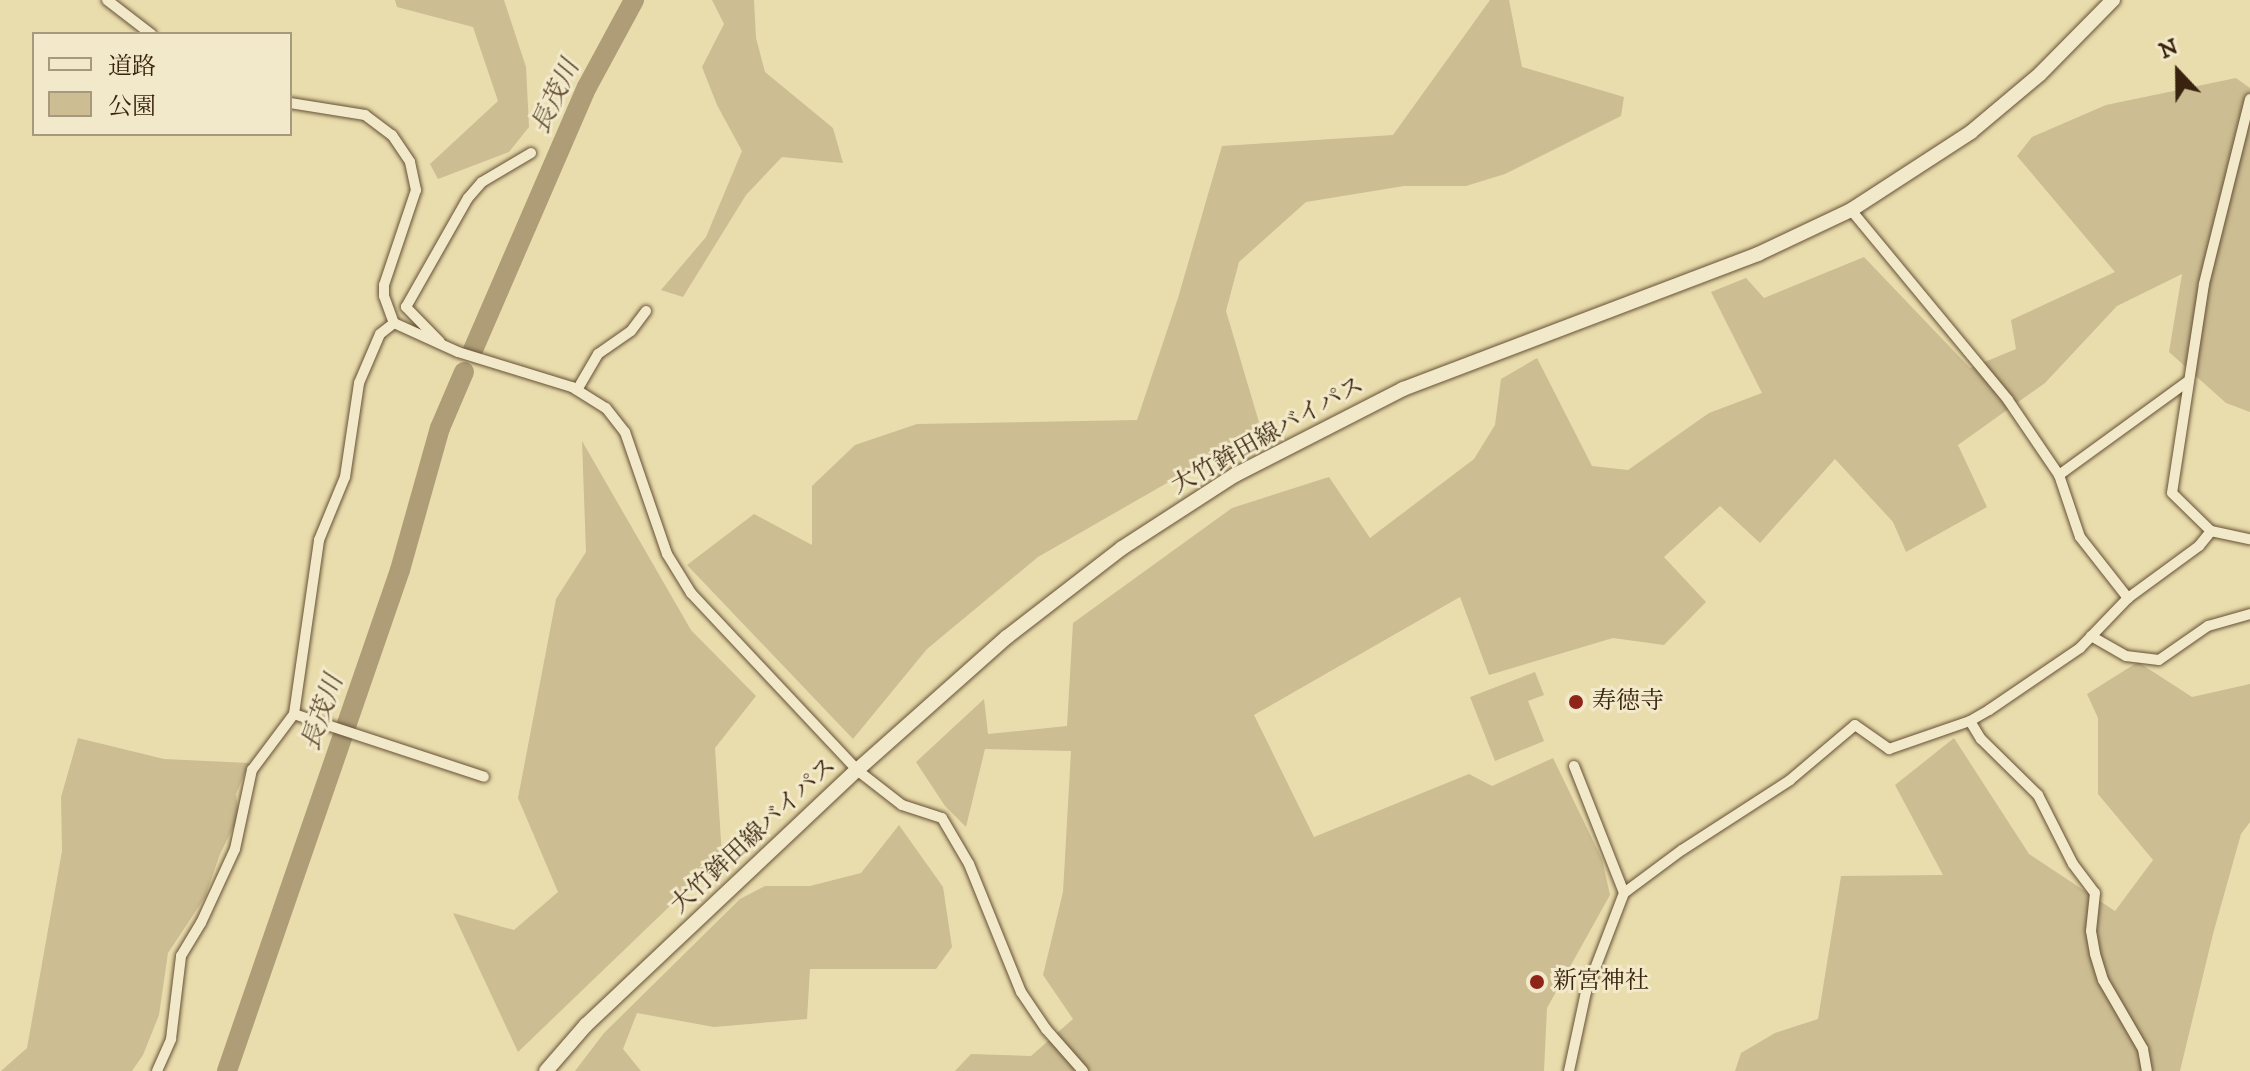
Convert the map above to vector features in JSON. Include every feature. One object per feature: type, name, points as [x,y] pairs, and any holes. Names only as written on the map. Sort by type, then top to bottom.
[{"type":"main road","name":"大竹鉾田線バイパス","points":[[546,1071],[586,1025],[857,770],[1065,589],[1182,507],[1262,459],[1403,389],[1758,254],[1851,210],[1935,158],[1983,123],[2051,64],[2113,0]]},
{"type":"street","points":[[107,0],[148,32]]},
{"type":"street","points":[[2250,99],[2204,284],[2187,382],[2187,411],[2172,493],[2211,531],[2250,539]]},
{"type":"street","points":[[292,103],[365,115],[392,135],[410,162],[416,190],[384,285],[384,296],[394,323],[410,333],[577,390],[606,408],[625,432],[667,554],[691,593],[857,770],[902,805],[942,818],[969,864],[1021,992],[1046,1029],[1083,1071]]},
{"type":"street","points":[[441,343],[406,307],[468,198],[482,182],[531,153]]},
{"type":"street","points":[[1851,210],[2008,400],[2059,475],[2080,537],[2128,598]]},
{"type":"street","points":[[577,390],[598,354],[631,331],[646,311]]},
{"type":"street","points":[[157,1071],[171,1039],[181,956],[201,923],[235,849],[252,770],[294,714],[319,540],[345,477],[359,383],[380,334],[394,323]]},
{"type":"street","points":[[2059,475],[2187,382]]},
{"type":"street","points":[[1569,1071],[1586,992],[1624,893],[1790,780],[1855,725],[1889,749],[1970,721],[2080,648],[2128,598],[2199,546],[2211,531]]},
{"type":"street","points":[[2091,636],[2126,656],[2159,660],[2208,626],[2250,614]]},
{"type":"street","points":[[294,714],[484,777]]},
{"type":"street","points":[[1970,721],[1981,739],[2038,795],[2073,864],[2095,893],[2091,931],[2095,954],[2103,980],[2143,1049],[2147,1071]]},
{"type":"street","points":[[1574,766],[1624,893]]},
{"type":"green space","points":[[395,0],[504,0],[526,67],[529,127],[509,152],[438,179],[430,164],[498,101],[473,27],[397,7]]},
{"type":"green space","points":[[712,0],[754,0],[756,38],[765,72],[833,128],[843,163],[782,157],[746,195],[683,297],[661,290],[706,237],[742,151],[717,105],[702,67],[724,24]]},
{"type":"green space","points":[[1490,0],[1509,0],[1522,67],[1624,97],[1621,116],[1505,174],[1466,186],[1404,186],[1306,202],[1239,262],[1226,311],[1261,429],[1038,557],[927,649],[853,739],[687,565],[754,514],[812,545],[812,486],[855,445],[917,424],[1137,420],[1178,298],[1222,146],[1393,135]]},
{"type":"green space","points":[[2236,78],[2250,88],[2250,412],[2226,403],[2169,352],[2182,274],[2117,306],[2045,383],[1958,445],[1987,507],[1906,552],[1893,522],[1835,459],[1760,543],[1720,506],[1664,557],[1706,602],[1664,645],[1613,638],[1489,675],[1460,597],[1254,715],[1314,837],[1469,774],[1492,786],[1553,758],[1602,859],[1610,895],[1547,1008],[1544,1071],[955,1071],[971,1054],[1031,1056],[1073,1019],[1043,975],[1063,892],[1071,751],[985,749],[966,827],[945,806],[916,762],[984,699],[988,734],[1067,726],[1073,623],[1232,508],[1329,477],[1370,538],[1474,459],[1495,425],[1501,379],[1537,358],[1592,466],[1628,470],[1709,413],[1762,393],[1711,292],[1746,278],[1764,298],[1864,257],[1970,368],[2016,349],[2011,320],[2115,272],[2017,156],[2032,137],[2106,105]]},
{"type":"green space","points":[[582,441],[691,630],[756,696],[715,748],[722,856],[518,1052],[453,913],[514,930],[558,892],[518,798],[556,599],[586,552]]},
{"type":"green space","points":[[2138,662],[2192,697],[2250,684],[2250,822],[2241,834],[2180,1071],[1735,1071],[1741,1053],[1775,1033],[1818,1019],[1841,876],[1943,875],[1895,785],[1954,738],[2029,854],[2115,911],[2153,860],[2098,794],[2098,718],[2087,694]]},
{"type":"green space","points":[[1535,672],[1544,695],[1528,701],[1544,741],[1495,761],[1470,697]]},
{"type":"green space","points":[[78,738],[164,759],[249,763],[236,794],[239,816],[220,854],[205,897],[168,953],[159,1015],[143,1055],[132,1071],[1,1071],[27,1048],[62,851],[61,797]]},
{"type":"green space","points":[[899,825],[943,887],[952,947],[936,969],[810,969],[807,1019],[714,1027],[637,1013],[623,1049],[641,1071],[575,1071],[604,1033],[740,899],[765,886],[810,886],[861,873]]},
{"type":"waterway","name":"長茂川","points":[[473,350],[587,87],[634,0]]},
{"type":"waterway","name":"長茂川","points":[[227,1071],[400,570],[440,428],[464,372]]},
{"type":"place","name":"寿徳寺","points":[[1576,702]]},
{"type":"place","name":"新宮神社","points":[[1537,982]]}]
